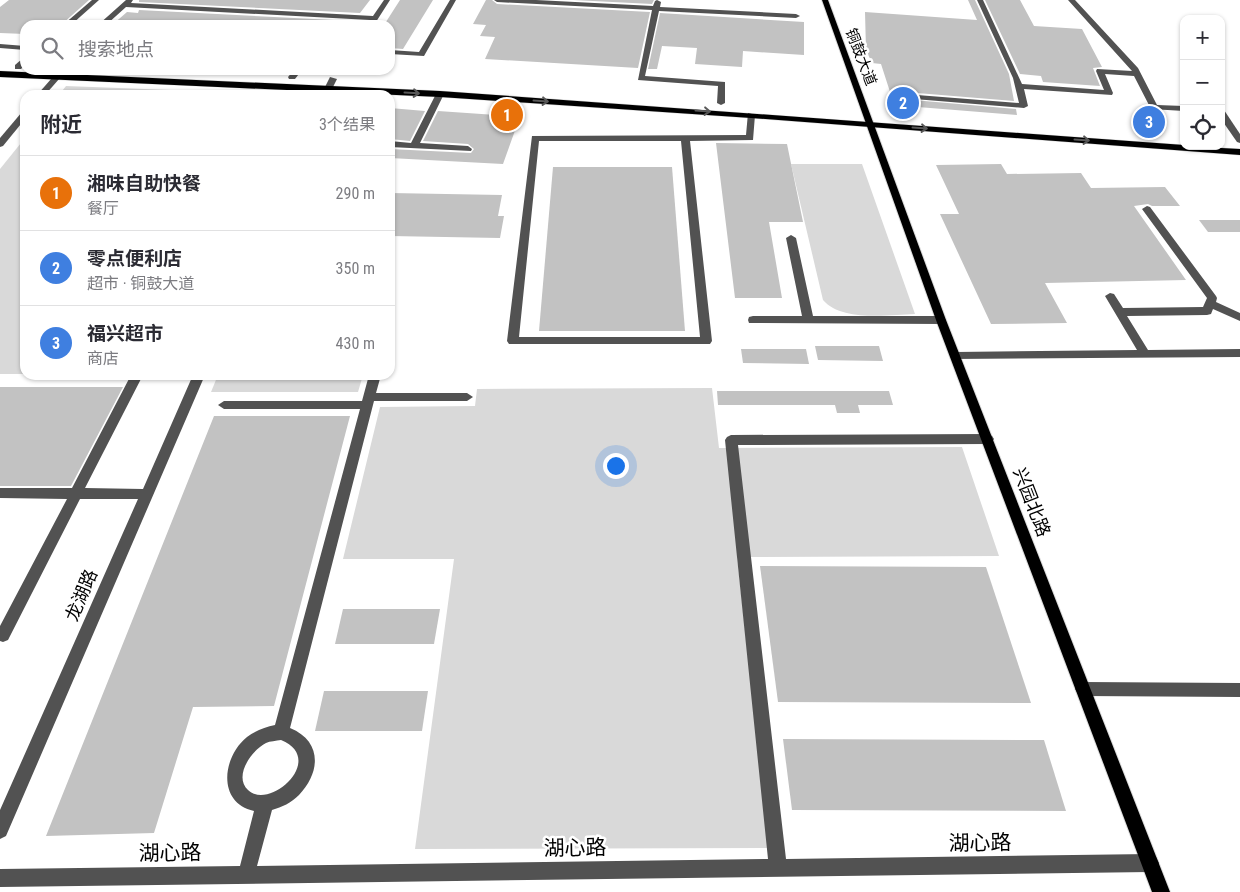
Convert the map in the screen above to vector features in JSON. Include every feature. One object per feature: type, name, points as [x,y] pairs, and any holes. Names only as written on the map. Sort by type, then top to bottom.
[{"type":"highway","points":[[0,66],[20,65]]},
{"type":"highway","points":[[0,74],[20,74]]},
{"type":"highway","points":[[98,75],[377,90]]},
{"type":"highway","points":[[298,75],[329,87],[721,103],[870,119],[1240,152]]},
{"type":"highway","points":[[395,91],[751,115],[870,119],[1180,138]]},
{"type":"highway","points":[[1225,141],[1240,142]]},
{"type":"main road","name":"铜鼓大道","points":[[825,0],[870,119]]},
{"type":"main road","name":"兴园北路","points":[[870,119],[941,320],[1161,892]]},
{"type":"street","points":[[73,20],[96,0]]},
{"type":"street","points":[[108,20],[127,3],[375,18],[387,0]]},
{"type":"street","points":[[395,52],[421,54],[453,0]]},
{"type":"street","points":[[497,0],[656,4],[796,16]]},
{"type":"street","points":[[917,97],[1024,106],[1017,78],[980,0]]},
{"type":"street","points":[[1071,0],[1136,74],[1154,107],[1180,109]]},
{"type":"street","points":[[656,4],[641,78],[722,84],[721,103]]},
{"type":"street","points":[[0,46],[20,48]]},
{"type":"street","points":[[1019,86],[1109,93],[1100,71],[1136,74]]},
{"type":"street","points":[[45,90],[58,75]]},
{"type":"street","points":[[414,146],[440,94]]},
{"type":"street","points":[[685,138],[706,341],[513,340],[535,138],[685,138],[750,138],[751,115]]},
{"type":"street","points":[[1225,118],[1240,142]]},
{"type":"street","points":[[0,144],[20,120]]},
{"type":"street","points":[[395,144],[468,149]]},
{"type":"street","points":[[1120,312],[1207,311],[1211,304],[1212,298],[1148,209]]},
{"type":"street","points":[[791,238],[808,320]]},
{"type":"street","points":[[1110,296],[1145,354]]},
{"type":"street","points":[[1211,304],[1240,317]]},
{"type":"street","points":[[753,320],[941,320]]},
{"type":"street","points":[[956,356],[1240,353]]},
{"type":"street","points":[[3,635],[134,380]]},
{"type":"street","name":"龙湖路","points":[[0,830],[197,380]]},
{"type":"street","points":[[280,732],[374,380]]},
{"type":"street","points":[[224,405],[467,397]]},
{"type":"street","points":[[778,868],[731,440],[988,440]]},
{"type":"street","points":[[0,493],[146,494]]},
{"type":"street","points":[[1083,689],[1240,690]]},
{"type":"street","points":[[280,732],[292,734],[306,748],[308,759],[305,771],[299,783],[290,793],[278,800],[265,803],[253,802],[244,798],[237,790],[234,780],[235,768],[240,757],[258,739],[280,732]]},
{"type":"street","points":[[246,875],[265,803]]},
{"type":"street","name":"湖心路","points":[[0,878],[1150,863]]},
{"type":"shaded area","points":[[66,86],[173,90],[63,90]]},
{"type":"shaded area","points":[[20,144],[20,374],[0,374],[0,169]]},
{"type":"shaded area","points":[[791,164],[862,164],[915,314],[866,316],[842,312],[831,307],[823,300]]},
{"type":"shaded area","points":[[216,380],[362,380],[358,392],[211,392]]},
{"type":"shaded area","points":[[712,388],[719,448],[962,447],[999,556],[737,557],[769,848],[415,849],[454,559],[343,559],[380,407],[475,406],[477,389]]},
{"type":"building","points":[[9,0],[89,0],[67,20],[20,20],[20,34],[0,33],[0,7]]},
{"type":"building","points":[[139,0],[370,0],[360,13],[139,2]]},
{"type":"building","points":[[400,0],[433,0],[403,49],[395,48],[395,20],[387,20]]},
{"type":"building","points":[[486,0],[492,0],[497,4],[650,12],[638,68],[485,59],[495,37],[480,36],[486,25],[473,24]]},
{"type":"building","points":[[573,0],[654,0],[652,4]]},
{"type":"building","points":[[968,0],[975,0],[1009,74],[1014,101],[917,93],[913,94],[913,100],[1016,109],[1017,115],[893,105],[881,64],[872,63],[866,50],[865,12],[977,20]]},
{"type":"building","points":[[985,0],[1020,0],[1034,26],[1082,29],[1102,67],[1093,68],[1100,86],[1043,82],[1041,76],[1020,74]]},
{"type":"building","points":[[139,10],[334,20],[118,20],[127,12],[138,13]]},
{"type":"building","points":[[660,13],[804,22],[804,55],[743,51],[742,67],[695,64],[697,48],[662,46],[657,69],[648,69]]},
{"type":"building","points":[[395,108],[425,111],[410,141],[395,140]]},
{"type":"building","points":[[498,110],[522,111],[503,164],[395,158],[395,149],[471,153],[474,149],[468,144],[423,141],[438,111],[496,115]]},
{"type":"building","points":[[716,143],[787,144],[803,222],[769,222],[782,298],[735,298]]},
{"type":"building","points":[[1001,164],[1007,174],[1081,173],[1091,188],[1165,187],[1180,206],[1152,206],[1148,204],[1134,206],[1186,280],[1045,283],[1067,323],[991,324],[940,214],[959,214],[936,165]]},
{"type":"building","points":[[553,167],[672,167],[685,331],[539,331]]},
{"type":"building","points":[[395,193],[502,195],[498,216],[504,216],[500,238],[395,236]]},
{"type":"building","points":[[1199,220],[1240,220],[1240,232],[1208,232]]},
{"type":"building","points":[[815,346],[879,346],[883,361],[818,360]]},
{"type":"building","points":[[741,349],[806,349],[809,364],[743,363]]},
{"type":"building","points":[[0,387],[123,387],[71,486],[0,486]]},
{"type":"building","points":[[717,391],[889,391],[893,405],[858,405],[860,413],[837,413],[835,405],[718,405]]},
{"type":"building","points":[[214,416],[350,416],[274,706],[193,707],[154,833],[46,836]]},
{"type":"building","points":[[760,566],[986,567],[1031,703],[778,702]]},
{"type":"building","points":[[343,609],[440,609],[434,644],[335,644]]},
{"type":"building","points":[[324,691],[428,691],[422,731],[315,731]]},
{"type":"building","points":[[783,739],[1044,740],[1066,811],[792,810]]},
{"type":"place","name":"零点便利店","points":[[903,103]]},
{"type":"place","name":"湘味自助快餐","points":[[507,115]]},
{"type":"place","name":"福兴超市","points":[[1149,122]]}]
